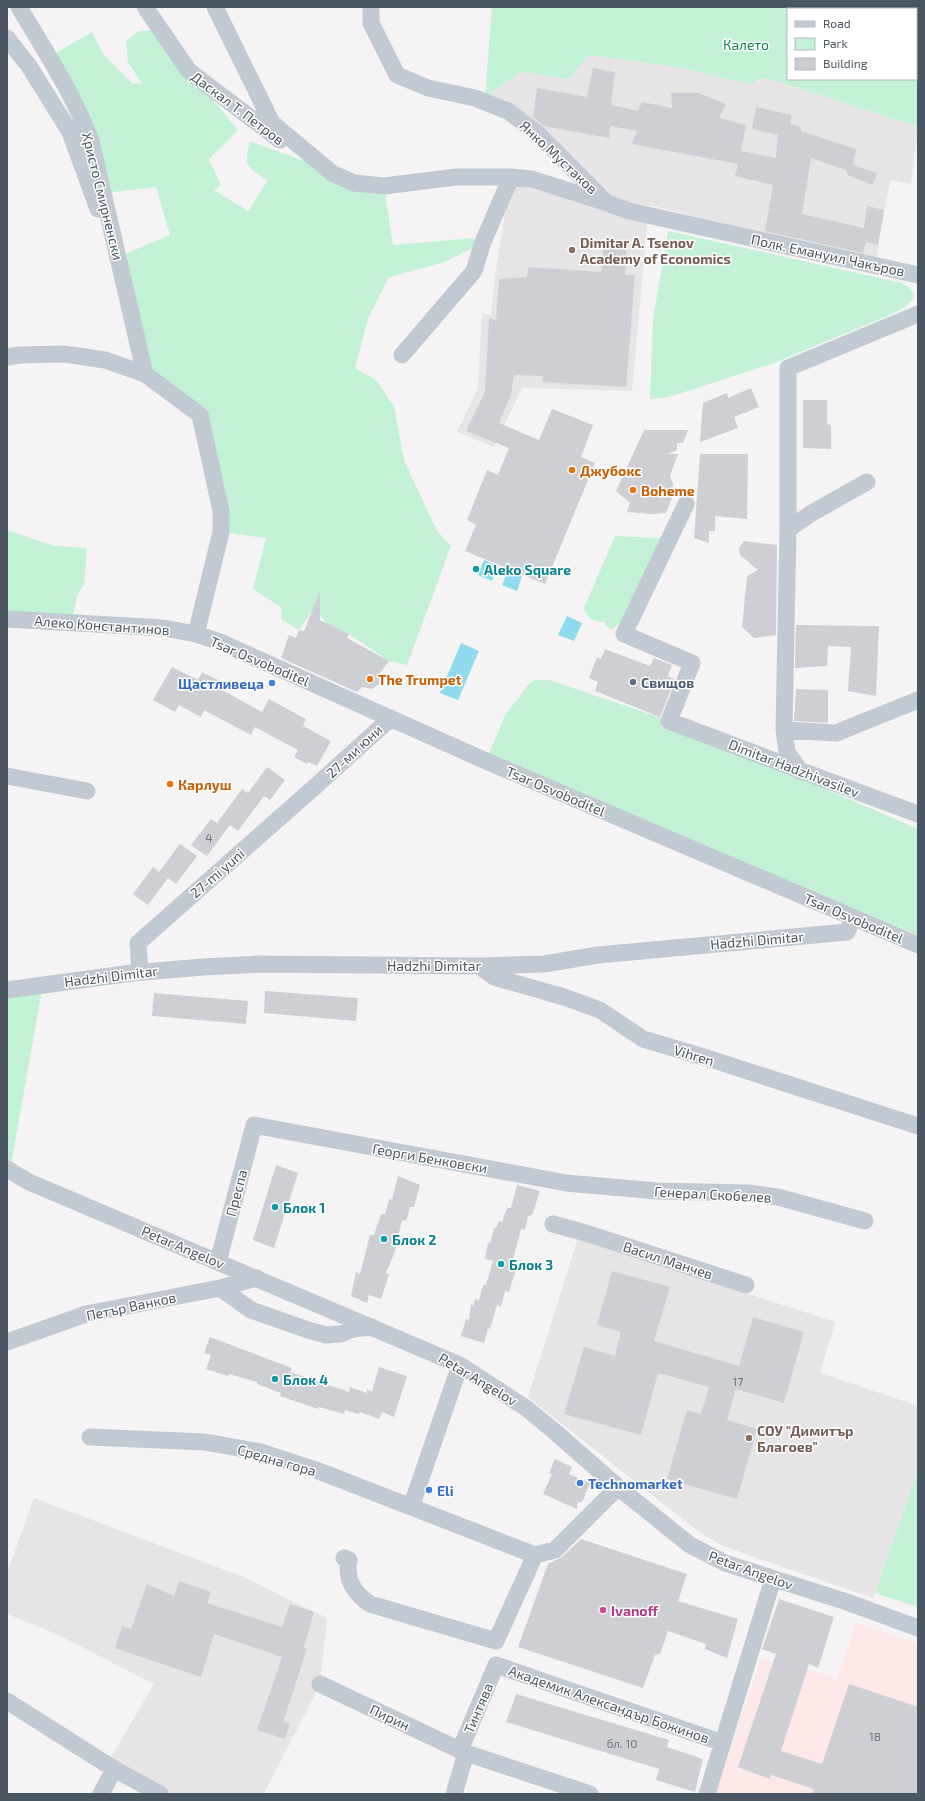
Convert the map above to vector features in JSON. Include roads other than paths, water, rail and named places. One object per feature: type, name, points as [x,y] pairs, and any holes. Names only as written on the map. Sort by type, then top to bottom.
[{"type":"street","name":"Христо Смирненски","points":[[19,7],[80,113],[91,141],[145,374]]},
{"type":"street","name":"Даскал Т. Петров","points":[[145,7],[189,71],[312,164],[332,173]]},
{"type":"street","name":"Полк. Емануил Чакъров","points":[[215,7],[272,122],[332,173],[354,183],[384,186],[456,177],[511,177],[532,179],[629,211],[918,275]]},
{"type":"street","name":"Янко Мустаков","points":[[371,7],[371,23],[398,75],[428,88],[475,98],[508,111],[536,132],[608,203]]},
{"type":"street","points":[[7,38],[29,66],[70,132],[101,219],[111,225]]},
{"type":"street","points":[[402,355],[474,271],[484,242],[511,177]]},
{"type":"street","points":[[801,772],[787,752],[784,730],[788,530],[788,368],[918,314]]},
{"type":"street","points":[[7,357],[19,355],[64,354],[105,360],[145,374],[200,415],[220,511],[221,532],[196,634]]},
{"type":"street","points":[[788,530],[810,514],[867,482]]},
{"type":"street","name":"Dimitar Hadzhivasilev","points":[[686,504],[624,634],[692,663],[669,721],[766,757],[801,772],[918,814]]},
{"type":"street","name":"Алеко Константинов","points":[[7,620],[164,628],[196,634]]},
{"type":"street","name":"Tsar Osvoboditel","points":[[196,634],[220,642],[486,761],[918,945]]},
{"type":"street","points":[[784,730],[836,733],[918,700]]},
{"type":"street","name":"27-mi yuni","points":[[140,972],[138,943],[391,718]]},
{"type":"street","points":[[7,776],[87,791]]},
{"type":"street","name":"Hadzhi Dimitar","points":[[7,990],[140,972],[260,964],[478,966],[544,964],[598,955],[846,932],[853,918]]},
{"type":"street","name":"Vihren","points":[[478,966],[494,977],[564,997],[600,1010],[643,1039],[918,1126]]},
{"type":"street","name":"Георги Бенковски","points":[[254,1125],[566,1183],[606,1188]]},
{"type":"street","name":"Преспа","points":[[218,1262],[254,1125]]},
{"type":"street","name":"Petar Angelov","points":[[8,1172],[460,1365],[526,1408],[619,1488],[690,1545],[725,1563],[847,1602],[918,1628]]},
{"type":"street","name":"Генерал Скобелев","points":[[606,1188],[657,1191],[748,1193],[778,1196],[865,1221]]},
{"type":"street","name":"Васил Манчев","points":[[553,1224],[589,1234],[746,1285]]},
{"type":"street","name":"Петър Ванков","points":[[7,1342],[86,1314],[220,1288],[257,1278]]},
{"type":"street","points":[[220,1288],[251,1310],[326,1335],[341,1334],[353,1329],[372,1327]]},
{"type":"street","points":[[411,1507],[460,1365]]},
{"type":"street","name":"Средна гора","points":[[90,1437],[205,1442],[261,1452],[316,1470],[536,1556]]},
{"type":"street","points":[[344,1558],[349,1560],[347,1572],[354,1591],[370,1604],[496,1642],[536,1556],[555,1550],[610,1495],[619,1488]]},
{"type":"street","name":"Академик Александър Божинов","points":[[707,1794],[773,1579]]},
{"type":"street","name":"Академик Александър Божинов","points":[[496,1665],[723,1744]]},
{"type":"street","name":"Тинтява","points":[[454,1794],[464,1752],[496,1665]]},
{"type":"street","name":"Пирин","points":[[320,1684],[464,1752]]},
{"type":"street","points":[[7,1701],[114,1769],[160,1794]]},
{"type":"street","points":[[464,1752],[590,1794]]},
{"type":"street","points":[[101,1794],[114,1769]]},
{"type":"water","points":[[484,560],[498,566],[492,581],[478,575]]},
{"type":"water","points":[[508,571],[522,576],[517,591],[502,585]]},
{"type":"water","points":[[567,616],[582,623],[574,641],[558,635]]},
{"type":"water","points":[[461,643],[479,651],[458,700],[440,693]]},
{"type":"place","name":"Dimitar A. Tsenov Academy of Economics","points":[[572,250]]},
{"type":"place","name":"Джубокс","points":[[572,470]]},
{"type":"place","name":"Boheme","points":[[633,490]]},
{"type":"place","name":"Aleko Square","points":[[476,569]]},
{"type":"place","name":"The Trumpet","points":[[370,679]]},
{"type":"place","name":"Свищов","points":[[633,682]]},
{"type":"place","name":"Щастливеца","points":[[272,683]]},
{"type":"place","name":"Карлуш","points":[[170,784]]},
{"type":"place","name":"Блок 1","points":[[275,1207]]},
{"type":"place","name":"Блок 2","points":[[384,1239]]},
{"type":"place","name":"Блок 3","points":[[501,1264]]},
{"type":"place","name":"Блок 4","points":[[275,1379]]},
{"type":"place","name":"СОУ \"Димитър Благоев\"","points":[[749,1438]]},
{"type":"place","name":"Technomarket","points":[[580,1483]]},
{"type":"place","name":"Eli","points":[[429,1490]]},
{"type":"place","name":"Ivanoff","points":[[603,1610]]},
{"type":"park label","name":"Калето","points":[[746,44]]}]
